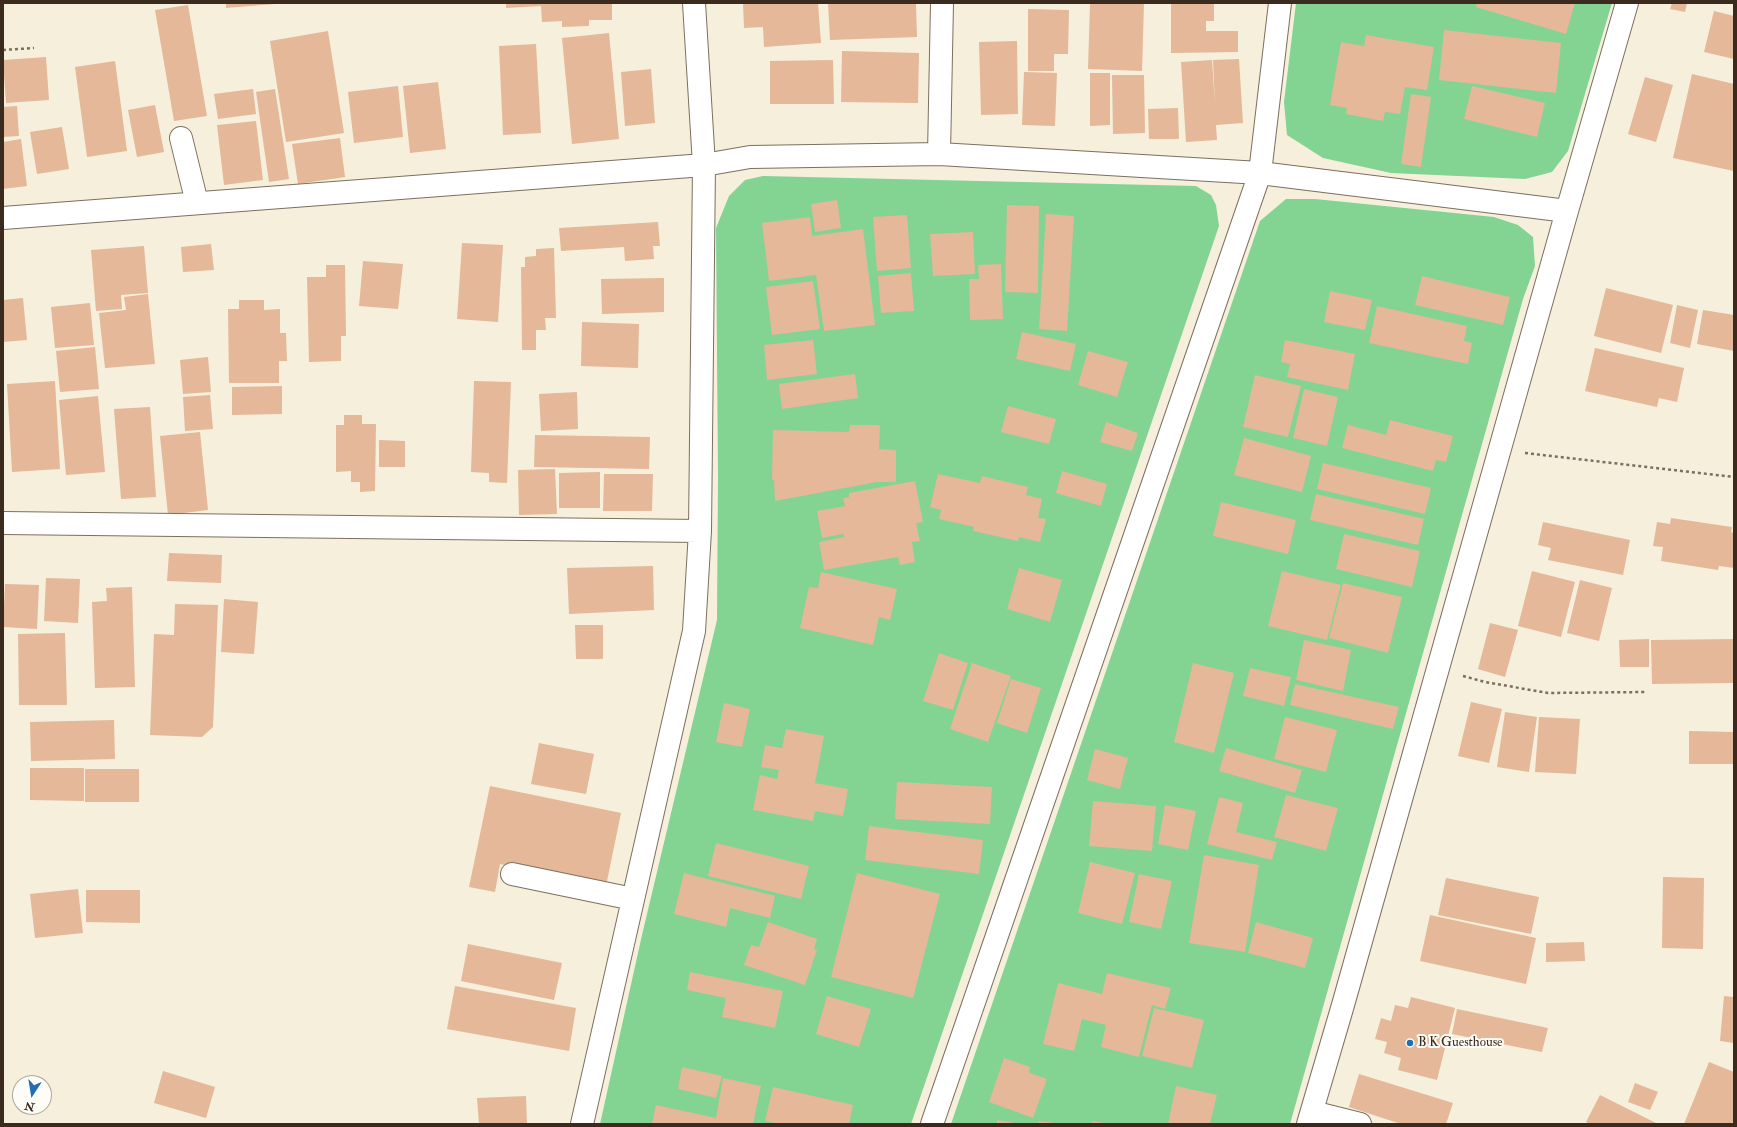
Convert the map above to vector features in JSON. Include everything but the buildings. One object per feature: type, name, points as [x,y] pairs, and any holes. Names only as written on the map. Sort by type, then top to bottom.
[{"type":"street","points":[[582,1124],[694,631],[700,531],[704,165],[694,3]]},
{"type":"street","points":[[939,154],[942,3]]},
{"type":"street","points":[[932,1124],[1260,173],[1280,3]]},
{"type":"street","points":[[1360,1124],[1310,1118],[1627,3]]},
{"type":"street","points":[[181,138],[197,204]]},
{"type":"street","points":[[3,218],[704,165],[750,157],[939,154],[1260,173],[1567,211]]},
{"type":"street","points":[[3,523],[700,531]]},
{"type":"street","points":[[512,874],[633,899]]},
{"type":"path","points":[[3,50],[34,48]]},
{"type":"path","points":[[1499,451],[1734,477]]},
{"type":"path","points":[[1438,669],[1485,682],[1548,693],[1645,692]]},
{"type":"green space","points":[[1296,3],[1612,3],[1568,151],[1552,172],[1525,179],[1391,173],[1323,158],[1287,135],[1284,102]]},
{"type":"green space","points":[[763,176],[1196,186],[1211,195],[1216,205],[1219,226],[911,1124],[600,1124],[642,935],[717,620],[718,477],[716,228],[729,196],[745,180]]},
{"type":"green space","points":[[1286,199],[1315,199],[1494,217],[1518,225],[1533,237],[1535,266],[1523,299],[1290,1124],[951,1124],[1260,221]]},
{"type":"place","name":"B K Guesthouse","points":[[1410,1043]]}]
